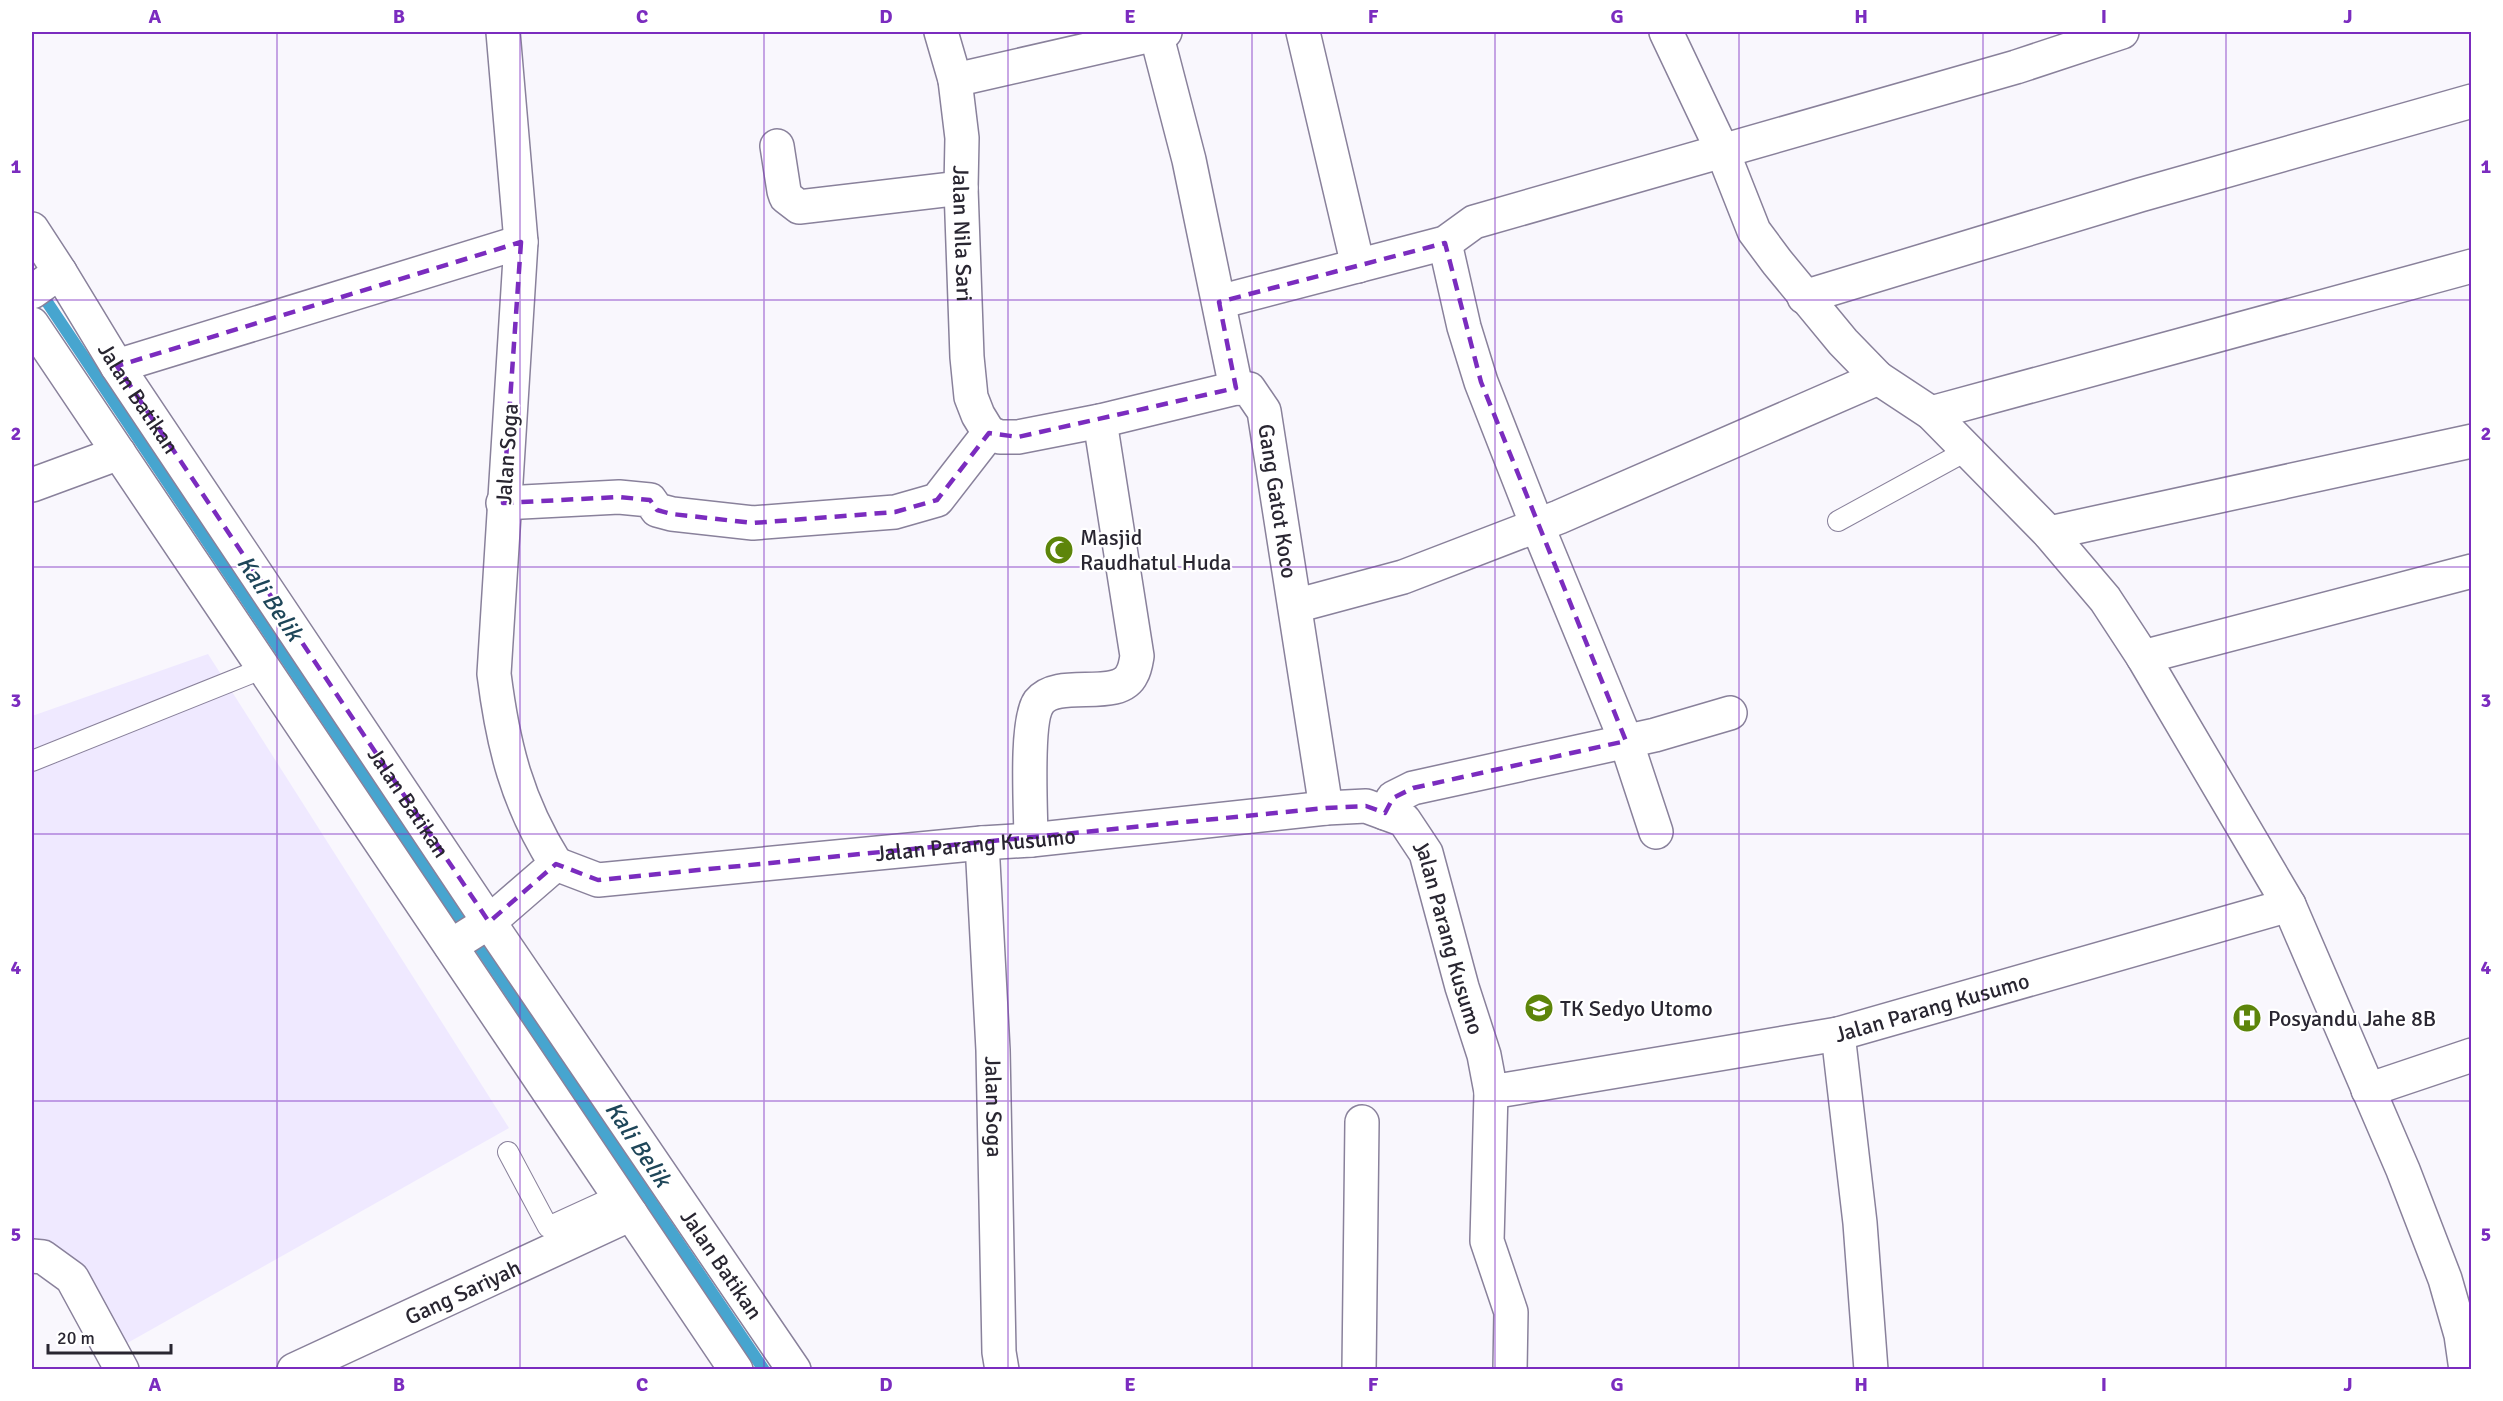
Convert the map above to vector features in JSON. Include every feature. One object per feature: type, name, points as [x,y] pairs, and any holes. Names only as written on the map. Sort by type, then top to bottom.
[{"type":"street","name":"Jalan Soga","points":[[503,32],[521,242],[494,674],[500,720],[514,777],[536,831],[556,864]]},
{"type":"street","name":"Jalan Nila Sari","points":[[941,32],[955,80],[962,138],[961,188],[967,357],[971,397],[989,433]]},
{"type":"street","points":[[503,503],[619,496],[650,500],[657,510],[672,514],[753,523],[896,512],[938,500],[989,433],[1000,437],[1018,437],[1100,421],[1236,388],[1160,32],[955,80]]},
{"type":"street","points":[[1303,32],[1359,266]]},
{"type":"street","points":[[1666,32],[1722,150],[1754,231],[1804,297],[1878,378],[1931,413],[2049,533],[2105,599],[2143,657],[2289,905],[2403,1170],[2445,1279],[2461,1335],[2466,1370]]},
{"type":"street","points":[[1219,302],[1445,243],[1474,222],[2016,67],[2122,32]]},
{"type":"street","points":[[1804,297],[2140,195],[2472,101]]},
{"type":"street","points":[[777,146],[786,197],[799,207],[961,188]]},
{"type":"street","name":"Jalan Batikan","points":[[32,229],[117,366],[489,922],[794,1370]]},
{"type":"street","points":[[117,366],[521,242]]},
{"type":"street","points":[[1445,243],[1464,327],[1481,382],[1626,741],[1656,832]]},
{"type":"street","points":[[1931,413],[2472,266]]},
{"type":"street","points":[[32,292],[60,272]]},
{"type":"street","name":"Jalan Batikan","points":[[32,324],[736,1370]]},
{"type":"street","points":[[1295,606],[1403,577],[1537,525],[1878,378]]},
{"type":"street","name":"Gang Gatot Koco","points":[[1236,388],[1249,389],[1264,411],[1326,808]]},
{"type":"street","points":[[1031,840],[1031,721],[1039,702],[1054,692],[1120,687],[1132,675],[1137,656],[1100,421]]},
{"type":"street","points":[[2049,533],[2472,441]]},
{"type":"street","points":[[32,485],[119,453]]},
{"type":"street","points":[[2143,657],[2472,571]]},
{"type":"street","points":[[1385,813],[1393,798],[1413,788],[1655,735],[1730,713]]},
{"type":"street","name":"Jalan Parang Kusumo","points":[[556,864],[598,880],[1031,840],[1326,808],[1366,806],[1404,820],[1426,853],[1462,987],[1484,1055],[1491,1092],[1838,1034],[2289,905]]},
{"type":"street","name":"Jalan Soga","points":[[982,843],[993,1050],[999,1352],[1002,1370]]},
{"type":"street","points":[[451,946],[489,922],[556,864]]},
{"type":"street","points":[[1838,1034],[1860,1223],[1871,1370]]},
{"type":"street","points":[[2368,1090],[2472,1055]]},
{"type":"street","points":[[1491,1092],[1487,1241],[1511,1312],[1510,1370]]},
{"type":"street","points":[[1359,1370],[1362,1122]]},
{"type":"street","name":"Gang Sariyah","points":[[294,1370],[624,1204]]},
{"type":"street","points":[[32,1256],[43,1257],[72,1278],[122,1370]]},
{"type":"lane","points":[[1838,521],[1968,450]]},
{"type":"lane","points":[[32,761],[264,668]]},
{"type":"lane","points":[[508,1152],[548,1227],[624,1204]]},
{"type":"highlighted area","points":[[521,242],[503,503],[619,497],[650,500],[657,510],[672,514],[753,523],[895,512],[937,500],[989,433],[1018,437],[1236,388],[1219,302],[1445,243],[1481,382],[1626,741],[1413,788],[1393,798],[1385,813],[1366,806],[1326,808],[598,880],[556,864],[489,922],[117,366]]},
{"type":"shaded area","points":[[208,654],[509,1128],[115,1350],[32,1251],[32,716]]},
{"type":"waterway","name":"Kali Belik","points":[[43,296],[463,923]]},
{"type":"waterway","name":"Kali Belik","points":[[477,943],[764,1370]]},
{"type":"place","name":"Masjid Raudhatul Huda","points":[[1059,550]]},
{"type":"place","name":"TK Sedyo Utomo","points":[[1539,1008]]},
{"type":"place","name":"Posyandu Jahe 8B","points":[[2247,1018]]}]
